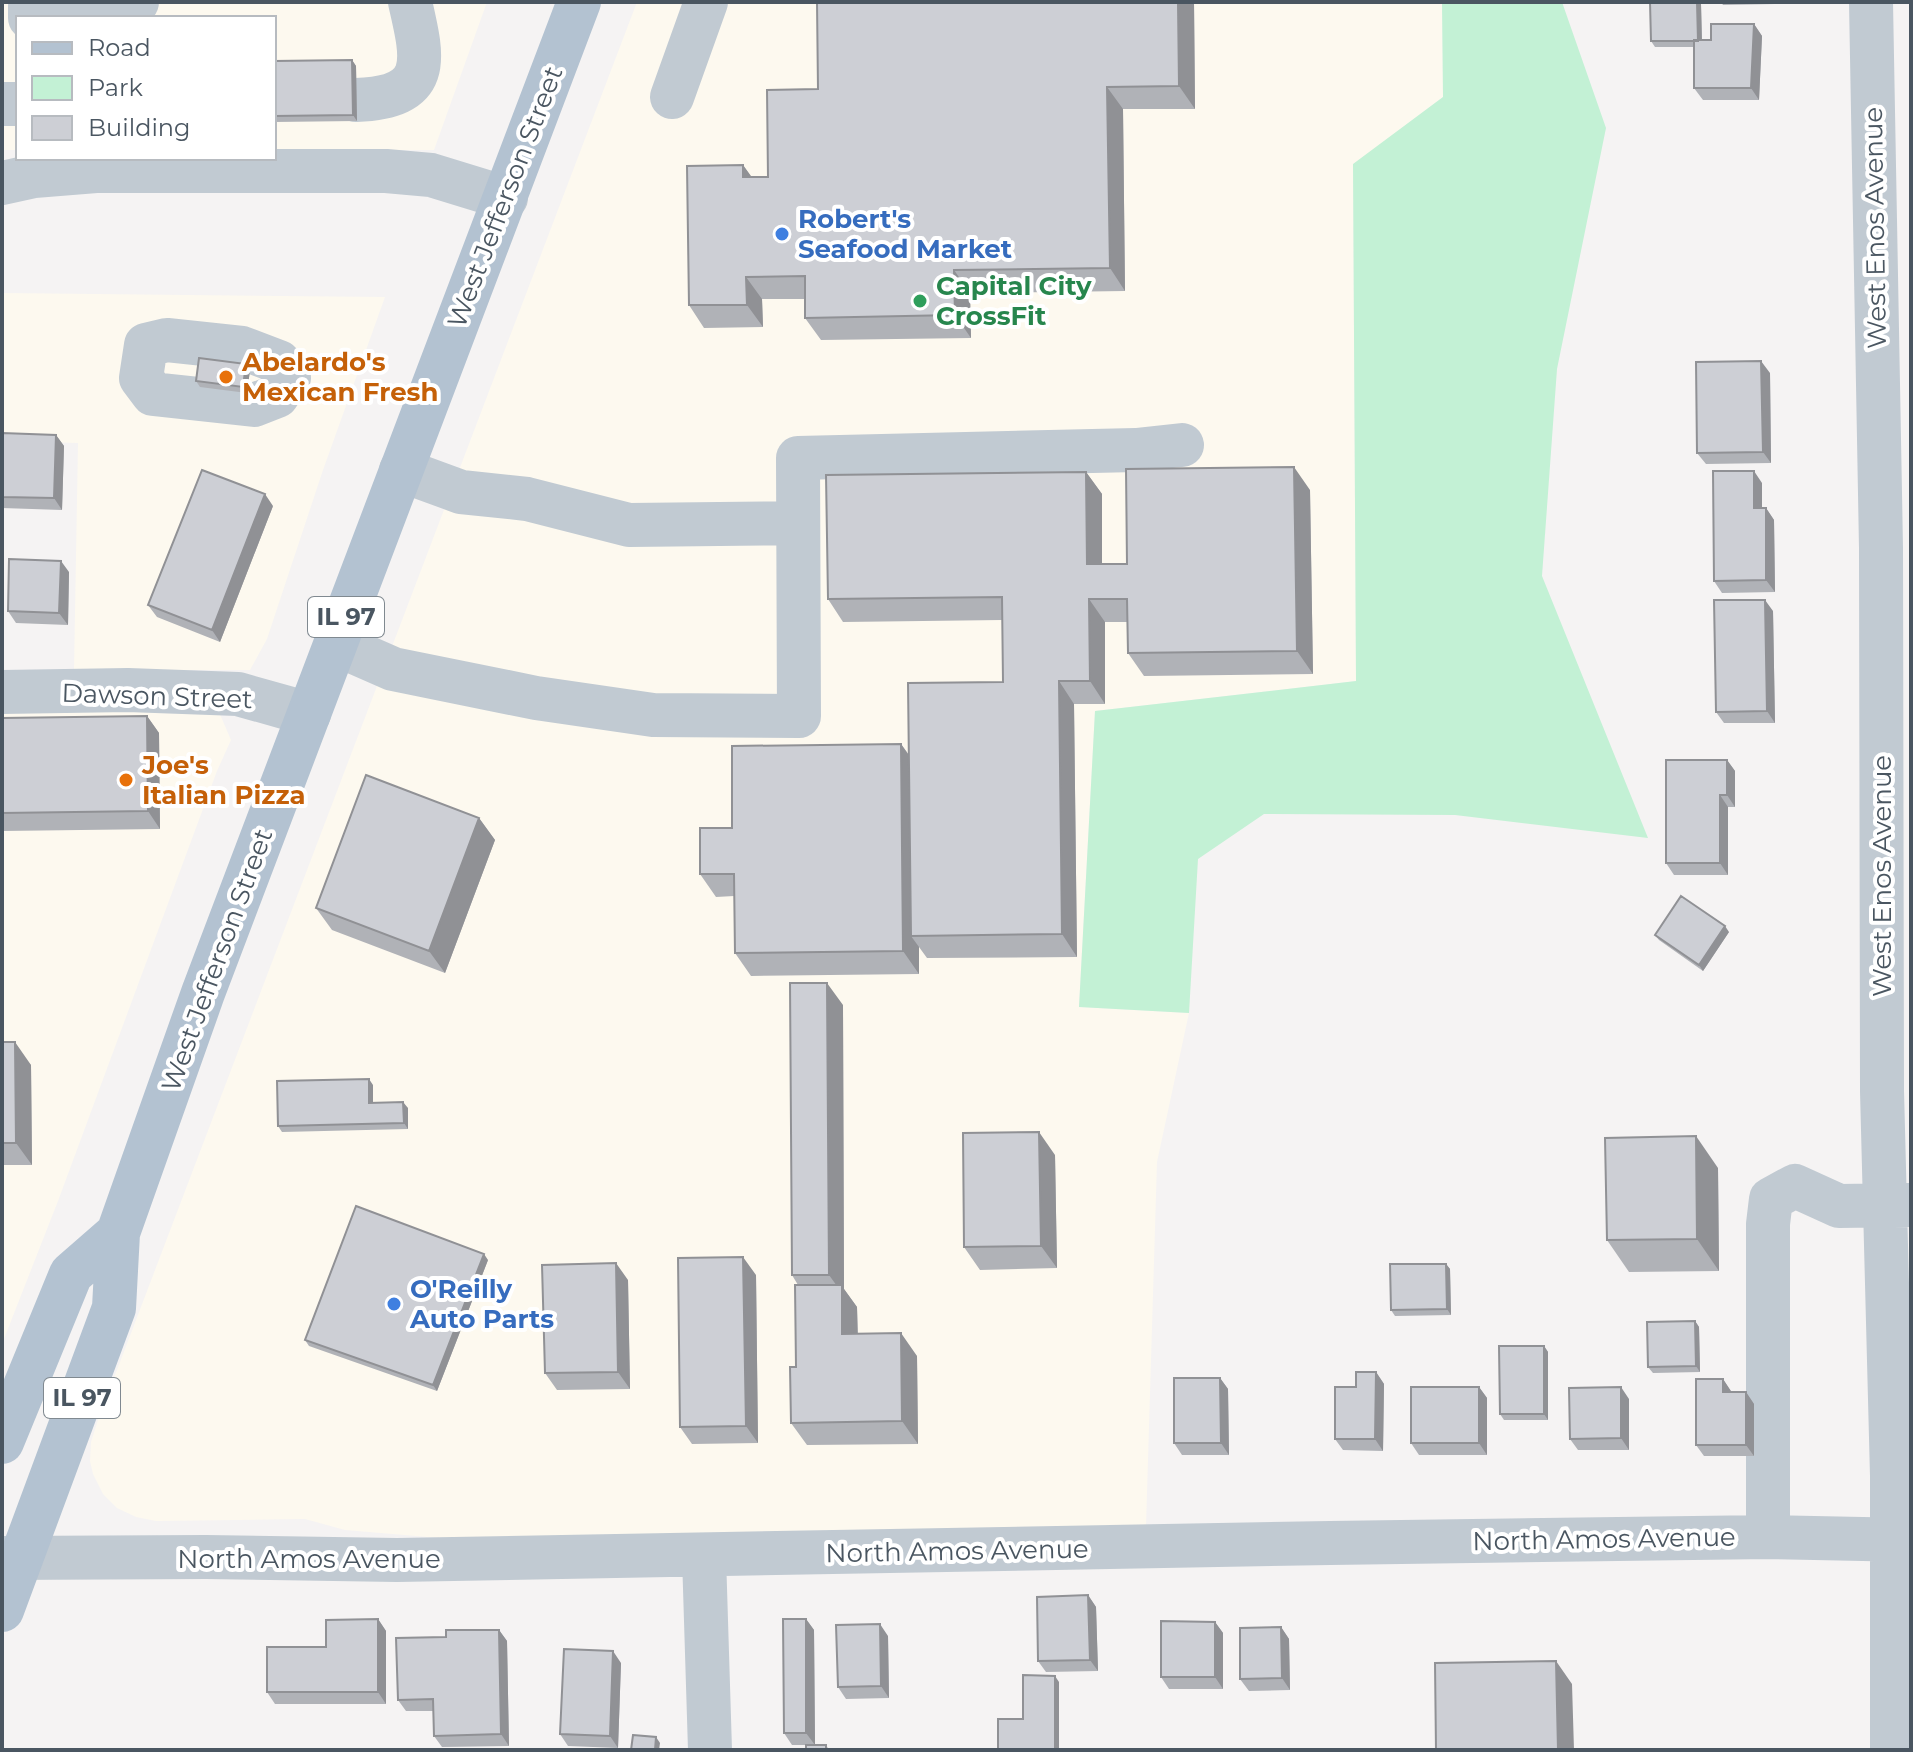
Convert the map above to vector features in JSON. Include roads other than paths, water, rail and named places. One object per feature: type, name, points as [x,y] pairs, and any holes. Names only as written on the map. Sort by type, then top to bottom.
[{"type":"main road","name":"West Jefferson Street","points":[[2,1610],[12,1558],[114,1308],[118,1233],[203,993],[579,2]]},
{"type":"main road","name":"IL 97","points":[[2,1442],[71,1274],[118,1233]]},
{"type":"street","points":[[30,16],[30,6],[137,2]]},
{"type":"street","points":[[356,100],[384,99],[406,91],[416,72],[420,47],[410,2]]},
{"type":"street","points":[[672,97],[706,2]]},
{"type":"street","name":"West Enos Avenue","points":[[1871,2],[1881,548],[1882,1091],[1898,1204],[1902,1540],[1892,1750]]},
{"type":"street","points":[[2,183],[34,176],[96,171],[386,171],[431,175],[506,198]]},
{"type":"street","points":[[336,644],[393,669],[536,698],[653,715],[799,716],[798,458],[1136,450],[1182,445]]},
{"type":"street","points":[[401,470],[461,492],[527,499],[629,525],[798,523]]},
{"type":"street","name":"Dawson Street","points":[[2,692],[128,690],[238,694],[309,714]]},
{"type":"street","points":[[1768,1537],[1768,1224],[1771,1199],[1795,1186],[1839,1206],[1898,1204]]},
{"type":"street","name":"North Amos Avenue","points":[[12,1558],[397,1560],[1315,1543],[1768,1537],[1902,1540]]},
{"type":"street","points":[[704,1556],[710,1750]]},
{"type":"place","name":"Robert's Seafood Market","points":[[782,234]]},
{"type":"place","name":"Capital City CrossFit","points":[[920,301]]},
{"type":"place","name":"Abelardo's Mexican Fresh","points":[[226,377]]},
{"type":"place","name":"Joe's Italian Pizza","points":[[126,780]]},
{"type":"place","name":"O'Reilly Auto Parts","points":[[394,1304]]}]
